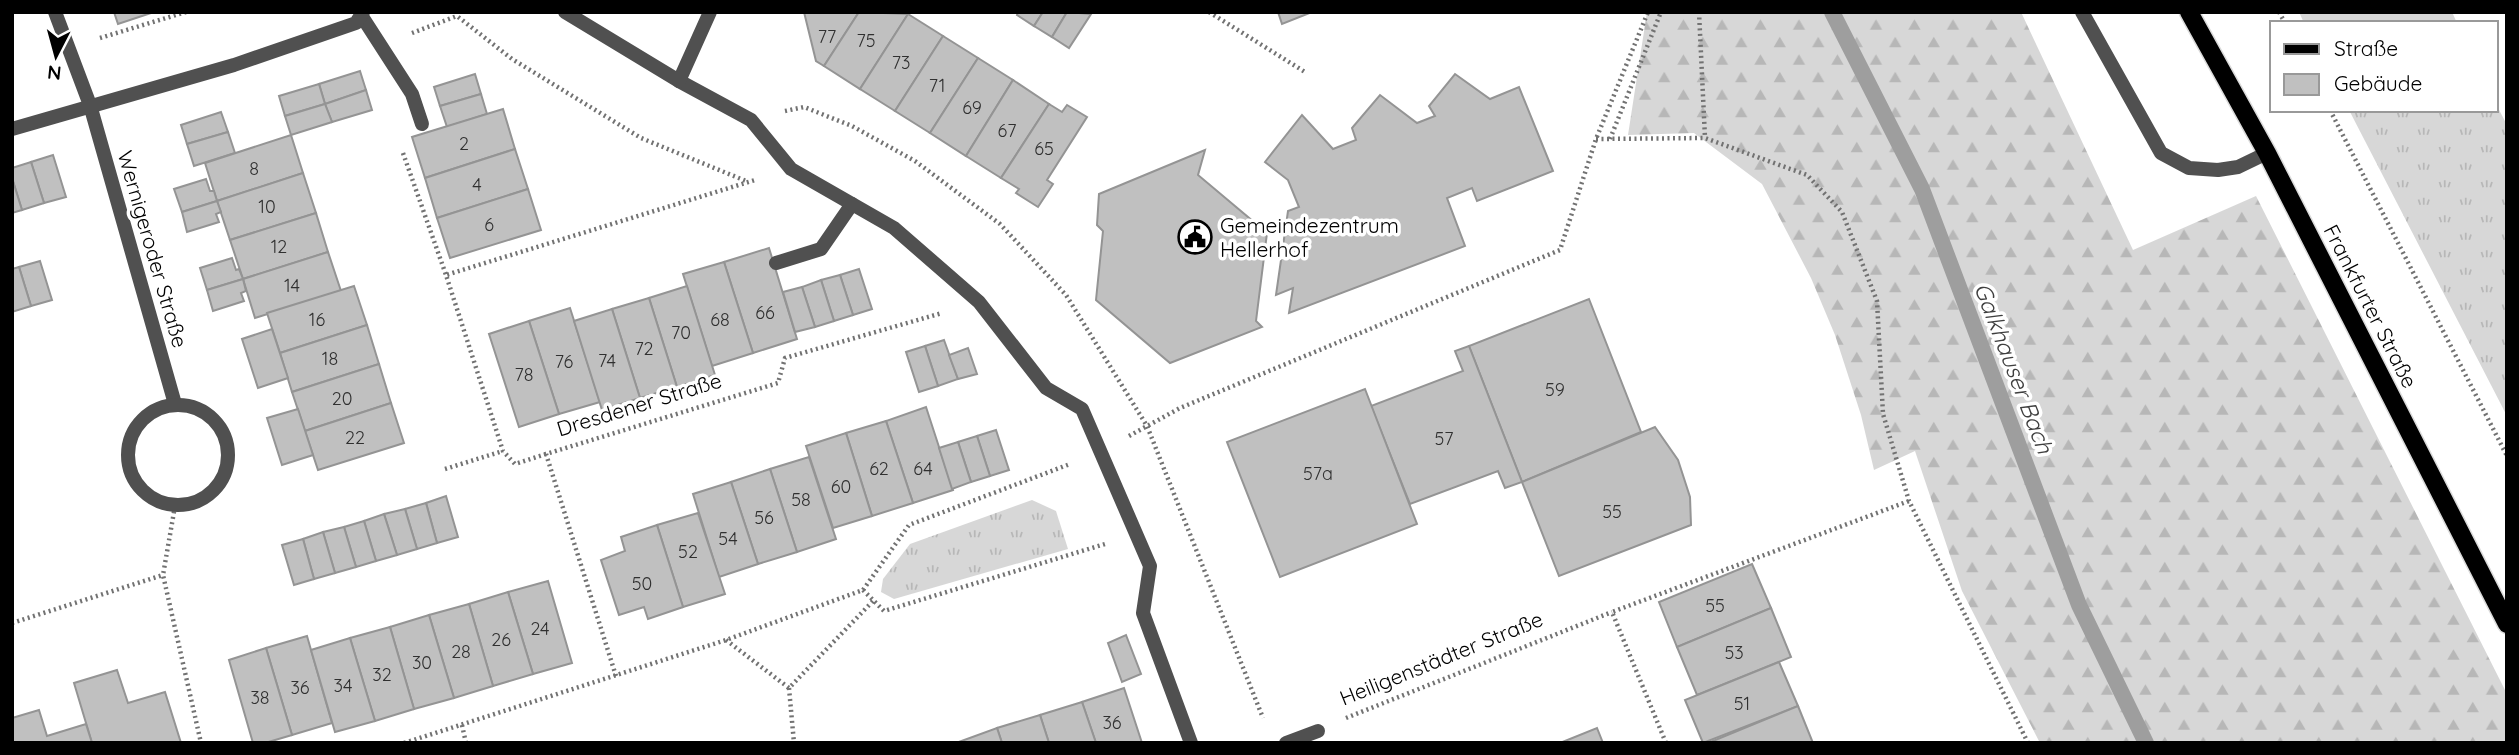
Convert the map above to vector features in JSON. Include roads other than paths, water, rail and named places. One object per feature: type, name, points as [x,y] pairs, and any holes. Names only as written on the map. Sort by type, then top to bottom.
[{"type":"main road","name":"Frankfurter Straße","points":[[2189,12],[2267,153],[2507,624]]},
{"type":"street","name":"Wernigeroder Straße","points":[[55,12],[90,105],[175,404]]},
{"type":"street","points":[[565,12],[679,81],[751,120],[791,169],[894,228],[979,302],[1046,387],[1082,409],[1150,566],[1143,613],[1191,743]]},
{"type":"street","points":[[679,81],[710,12]]},
{"type":"street","points":[[2082,12],[2161,153],[2189,168],[2218,170],[2238,167],[2267,153]]},
{"type":"street","points":[[12,129],[234,65],[356,23],[362,14],[412,94],[422,124]]},
{"type":"street","points":[[776,263],[821,249],[852,204]]},
{"type":"street","points":[[175,404],[193,407],[217,422],[229,456],[218,487],[196,502],[175,506],[155,500],[138,487],[128,464],[130,438],[145,417],[159,408],[175,404]]},
{"type":"street","points":[[1286,743],[1318,731]]},
{"type":"waterway","name":"Galkhauser Bach","points":[[1832,12],[1922,189],[2079,605],[2146,743]]},
{"type":"place","name":"Gemeindezentrum Hellerhof","points":[[1195,237]]}]
